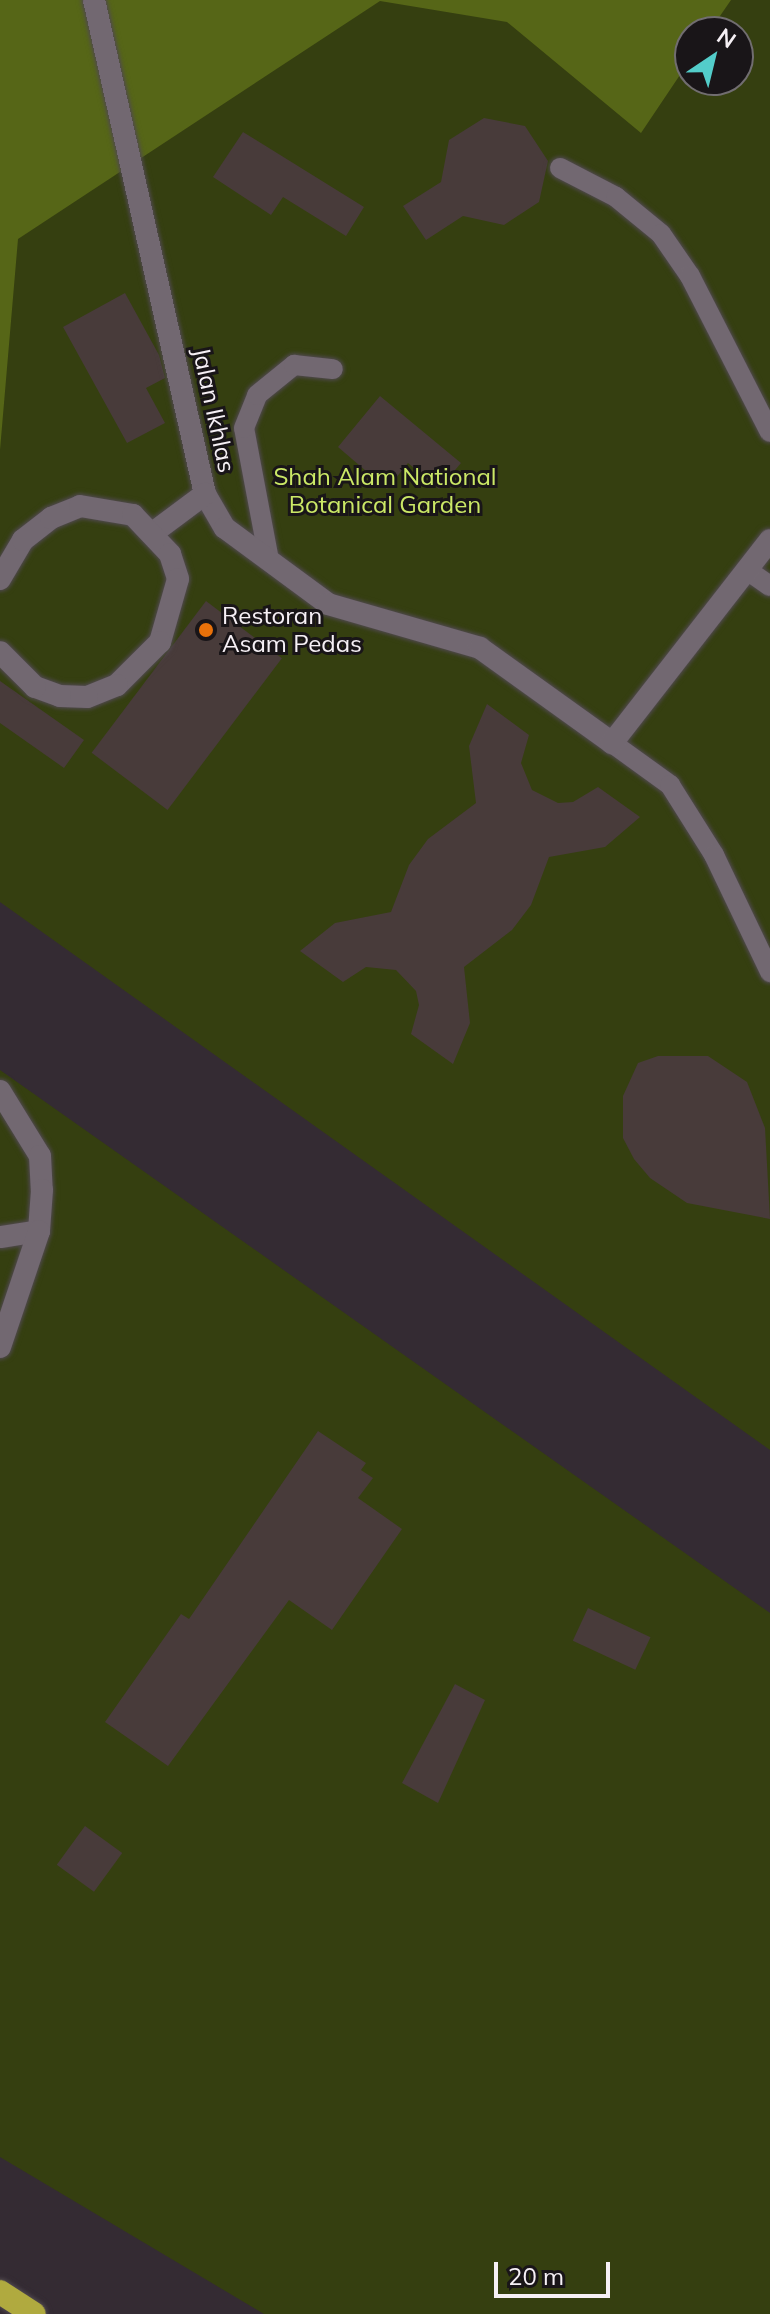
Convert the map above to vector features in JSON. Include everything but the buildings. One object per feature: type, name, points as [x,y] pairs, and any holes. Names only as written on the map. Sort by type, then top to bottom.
[{"type":"highway","points":[[0,2292],[34,2314]]},
{"type":"street","name":"Jalan Ikhlas","points":[[94,0],[205,494],[225,528],[328,604],[480,648],[612,743]]},
{"type":"street","points":[[154,532],[205,494]]},
{"type":"street","points":[[0,579],[23,540],[51,518],[80,506],[133,515],[154,532],[178,579],[174,611],[144,663],[117,685],[87,697],[60,696],[35,687],[0,652]]},
{"type":"street","points":[[612,743],[770,540]]},
{"type":"street","points":[[0,1091],[40,1156],[39,1231],[0,1347]]},
{"type":"street","points":[[0,1237],[39,1231]]},
{"type":"lane","points":[[560,168],[616,197],[661,234],[690,276],[770,432]]},
{"type":"lane","points":[[269,560],[244,428],[257,395],[294,365],[333,369]]},
{"type":"lane","points":[[747,570],[770,586]]},
{"type":"lane","points":[[612,743],[670,785],[763,939],[770,972]]},
{"type":"green space","name":"Shah Alam National Botanical Garden","points":[[0,0],[770,0],[770,1450],[0,902]]},
{"type":"green space","points":[[0,0],[731,0],[720,16],[674,16],[674,84],[641,133],[507,22],[380,1],[18,239],[0,450]]},
{"type":"green space","points":[[0,1070],[770,1613],[770,2314],[264,2314],[0,2157]]},
{"type":"place","name":"Restoran Asam Pedas","points":[[206,630]]}]
